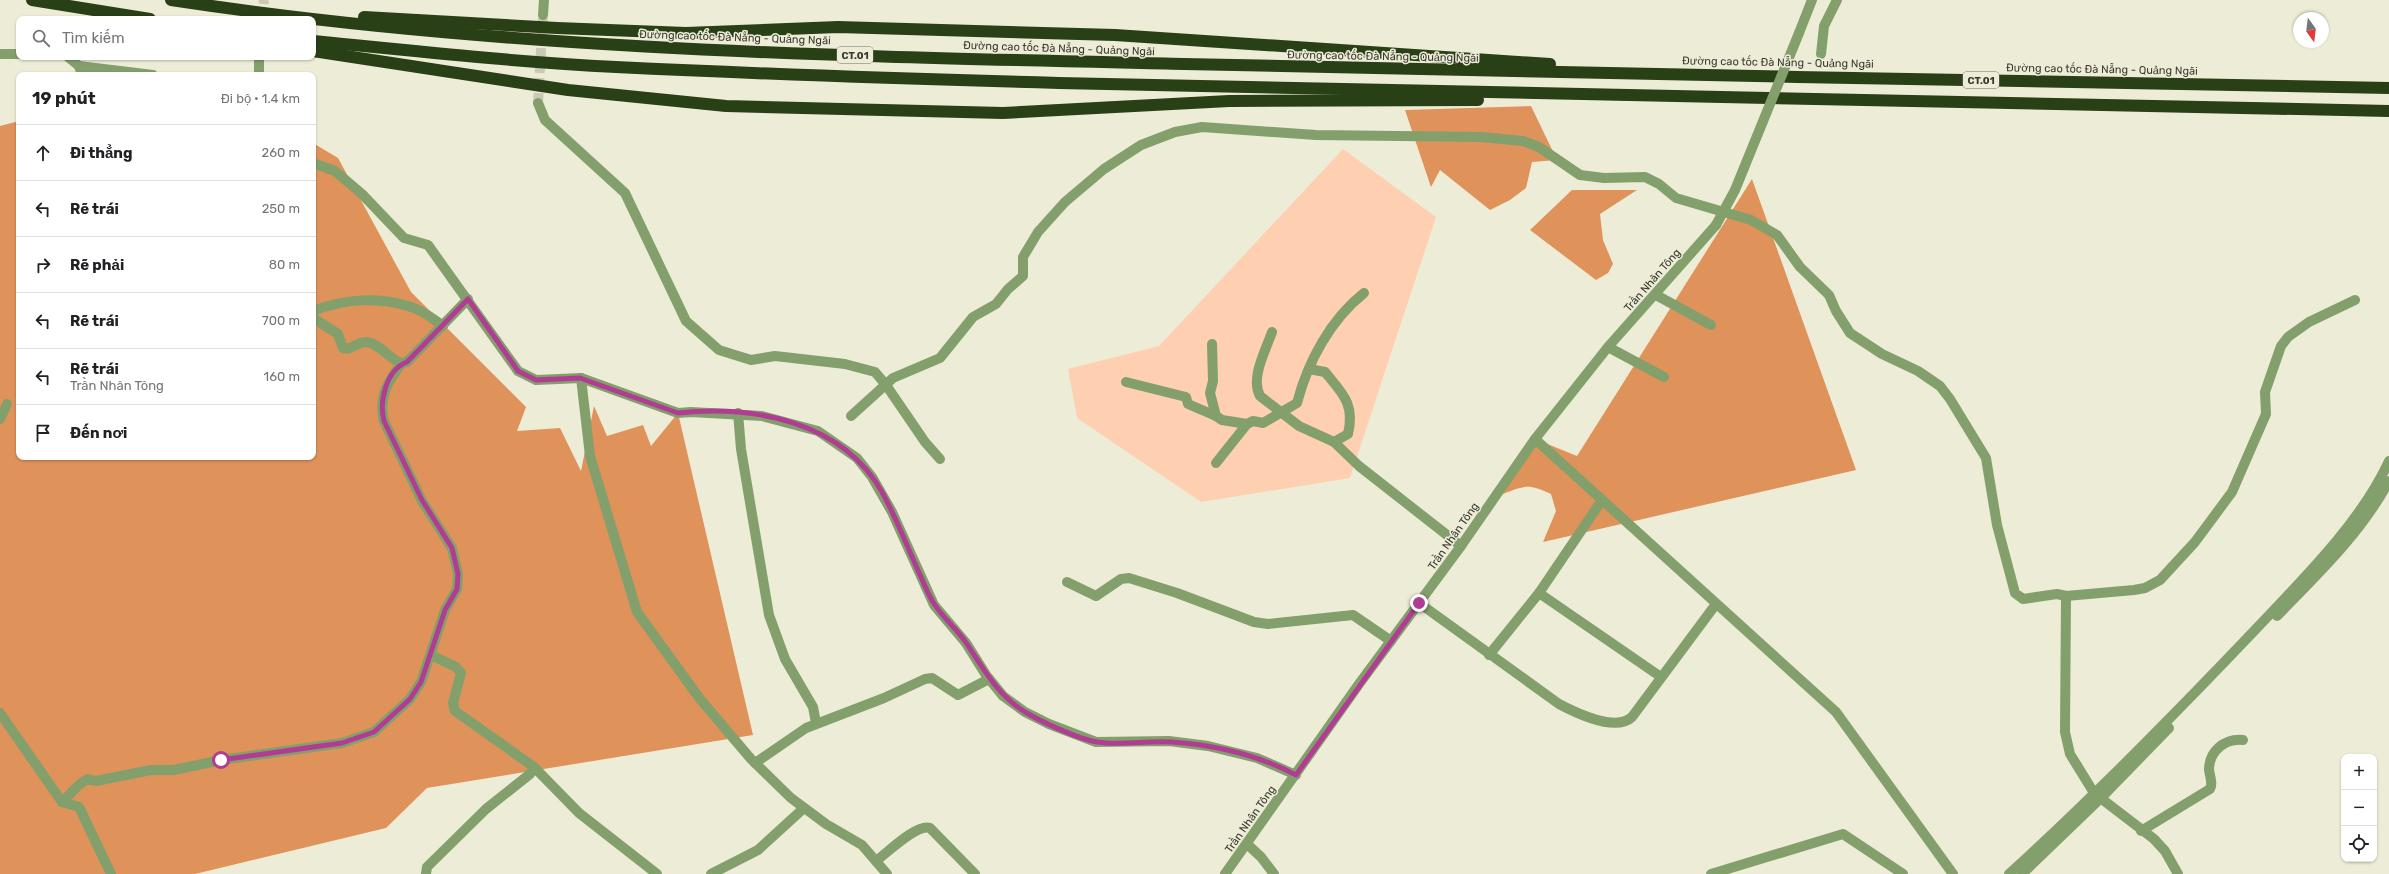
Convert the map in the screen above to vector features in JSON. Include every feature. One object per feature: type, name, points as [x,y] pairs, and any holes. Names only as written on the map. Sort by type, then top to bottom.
[{"type":"highway","points":[[32,0],[118,16]]},
{"type":"highway","name":"Đường cao tốc Đà Nẵng - Quảng Ngãi","points":[[171,0],[235,10],[292,16]]},
{"type":"highway","points":[[81,9],[129,16]]},
{"type":"highway","points":[[235,10],[557,28],[686,33],[838,27],[1115,35],[1539,67]]},
{"type":"highway","name":"Đường cao tốc Đà Nẵng - Quảng Ngãi","points":[[316,18],[483,36],[614,46],[1050,61],[1539,67],[1716,74],[2389,88]]},
{"type":"highway","name":"CT.01","points":[[316,41],[482,57],[615,67],[1059,83],[1550,97],[1653,96],[2389,111]]},
{"type":"highway","points":[[316,51],[568,90],[726,106],[1002,113],[1229,101],[1550,97]]},
{"type":"street","points":[[543,15],[544,0]]},
{"type":"street","name":"Trần Nhân Tông","points":[[1225,874],[1391,641],[1461,546],[1534,439],[1608,347],[1656,295],[1716,225],[1735,190],[1812,0]]},
{"type":"street","points":[[1821,54],[1824,26],[1837,0]]},
{"type":"street","points":[[0,54],[16,54]]},
{"type":"street","points":[[71,60],[81,71],[99,72]]},
{"type":"street","points":[[259,60],[260,72]]},
{"type":"street","points":[[538,103],[545,120],[625,193],[686,321],[720,350],[751,360],[775,356],[845,364],[875,372],[886,385],[925,442],[940,459]]},
{"type":"street","points":[[851,416],[886,385],[907,371],[940,358],[973,317],[996,304],[1008,288],[1023,276],[1023,257],[1038,232],[1065,202],[1104,170],[1157,137],[1202,127],[1316,135],[1481,137],[1523,141],[1538,147],[1580,175],[1604,178],[1645,177],[1659,184],[1676,198],[1751,220],[1778,235],[1800,267],[1829,295],[1836,311],[1850,333],[1882,354],[1933,380],[1950,399],[1986,458],[1997,526],[2018,597],[2023,599],[2057,594],[2066,596],[2139,589],[2160,580],[2195,542],[2232,492],[2266,414],[2265,392],[2281,346],[2288,337],[2309,322],[2340,305],[2355,300]]},
{"type":"street","points":[[316,164],[335,171],[362,194],[404,238],[428,246],[468,299],[518,371],[536,380],[580,378],[678,413],[738,413],[762,416],[818,431],[857,458],[882,491],[934,605],[966,643],[989,679],[1003,696],[1025,712],[1049,724],[1096,742],[1169,741],[1208,746],[1257,758],[1296,775]]},
{"type":"street","points":[[1216,463],[1247,424],[1253,421],[1263,423],[1298,403],[1309,369],[1325,335],[1337,323],[1345,308],[1364,293]]},
{"type":"street","points":[[1656,295],[1711,325]]},
{"type":"street","points":[[62,802],[71,795],[76,785],[88,778],[96,781],[151,770],[174,770],[221,760],[342,743],[374,732],[410,699],[421,682],[445,610],[457,589],[458,574],[452,548],[422,500],[384,421],[382,407],[384,392],[402,363],[407,362],[468,299]]},
{"type":"street","points":[[316,310],[337,303],[380,301],[412,307],[443,326]]},
{"type":"street","points":[[316,320],[338,334],[342,348],[350,348],[365,342],[379,345],[402,363]]},
{"type":"street","points":[[1272,332],[1257,378],[1257,390],[1260,396],[1299,426],[1334,442],[1360,466],[1461,546]]},
{"type":"street","points":[[1212,344],[1213,381],[1210,393],[1216,416]]},
{"type":"street","points":[[1608,347],[1664,377]]},
{"type":"street","points":[[1309,369],[1325,372],[1344,394],[1352,417],[1348,434],[1334,442]]},
{"type":"street","points":[[580,378],[590,456],[637,612],[700,699],[755,763],[791,798],[804,808],[862,845],[887,874]]},
{"type":"street","points":[[1126,382],[1186,397],[1188,404],[1222,420],[1247,424]]},
{"type":"street","points":[[0,419],[6,404]]},
{"type":"street","points":[[738,413],[741,449],[769,615],[785,659],[813,707],[816,723]]},
{"type":"street","points":[[1534,439],[1836,712],[1953,874]]},
{"type":"street","points":[[2009,874],[2098,796],[2318,561],[2359,510],[2389,461]]},
{"type":"street","points":[[2022,874],[2337,555],[2366,519],[2389,481]]},
{"type":"street","points":[[1489,655],[1539,592],[1602,500]]},
{"type":"street","points":[[1067,582],[1096,596],[1121,579],[1129,578],[1178,593],[1240,617],[1268,624],[1353,615],[1391,641]]},
{"type":"street","points":[[1539,592],[1662,677]]},
{"type":"street","points":[[2066,596],[2065,732],[2070,754],[2098,796],[2141,831],[2154,839],[2165,851],[2178,874]]},
{"type":"street","points":[[1419,603],[1489,655],[1565,707],[1583,715],[1616,723],[1628,722],[1716,604]]},
{"type":"street","points":[[431,655],[456,667],[461,673],[452,702],[455,712],[534,767],[579,813],[657,874]]},
{"type":"street","points":[[755,763],[789,738],[816,723],[873,702],[925,679],[932,678],[952,694],[958,695],[989,679]]},
{"type":"street","points":[[0,712],[62,802],[79,807],[111,874]]},
{"type":"street","points":[[2141,831],[2210,789],[2212,787],[2210,762],[2215,752],[2228,740],[2243,740]]},
{"type":"street","points":[[426,874],[425,870],[432,862],[486,809],[530,774],[534,767]]},
{"type":"street","points":[[711,874],[758,850],[804,808]]},
{"type":"street","points":[[876,861],[915,831],[926,827],[930,828],[975,874]]},
{"type":"street","points":[[1711,874],[1843,834],[1903,874]]},
{"type":"street","points":[[1246,844],[1261,857],[1274,874]]},
{"type":"shaded area","points":[[1531,106],[1557,160],[1532,162],[1526,188],[1510,200],[1490,210],[1440,170],[1431,187],[1405,110]]},
{"type":"shaded area","points":[[16,122],[16,460],[316,460],[316,145],[338,158],[411,292],[526,407],[517,431],[560,428],[581,471],[594,406],[607,436],[643,425],[651,446],[678,413],[753,735],[427,788],[386,828],[195,874],[0,874],[0,126]]},
{"type":"shaded area","points":[[1343,149],[1436,217],[1350,478],[1201,502],[1077,418],[1068,369],[1159,346]]},
{"type":"shaded area","points":[[1752,179],[1856,470],[1543,542],[1556,511],[1551,494],[1532,487],[1522,487],[1503,494],[1535,439],[1577,456]]},
{"type":"shaded area","points":[[1572,190],[1637,190],[1600,214],[1603,240],[1613,264],[1608,273],[1596,280],[1530,230]]},
{"type":"tunnel","points":[[262,16],[264,0]]},
{"type":"tunnel","points":[[538,103],[543,15]]},
{"type":"route","points":[[221,760],[266,755],[342,743],[374,732],[395,715],[410,699],[421,682],[431,655],[439,625],[445,610],[457,589],[458,574],[452,548],[422,500],[384,421],[382,414],[383,397],[388,382],[402,363],[407,362],[468,299],[518,371],[536,380],[580,378],[678,413],[738,413],[795,423],[818,431],[841,446],[857,458],[882,491],[934,605],[966,643],[986,675],[1003,696],[1025,712],[1049,724],[1096,742],[1122,743],[1169,741],[1208,746],[1274,763],[1296,775],[1359,684],[1419,603]]}]
